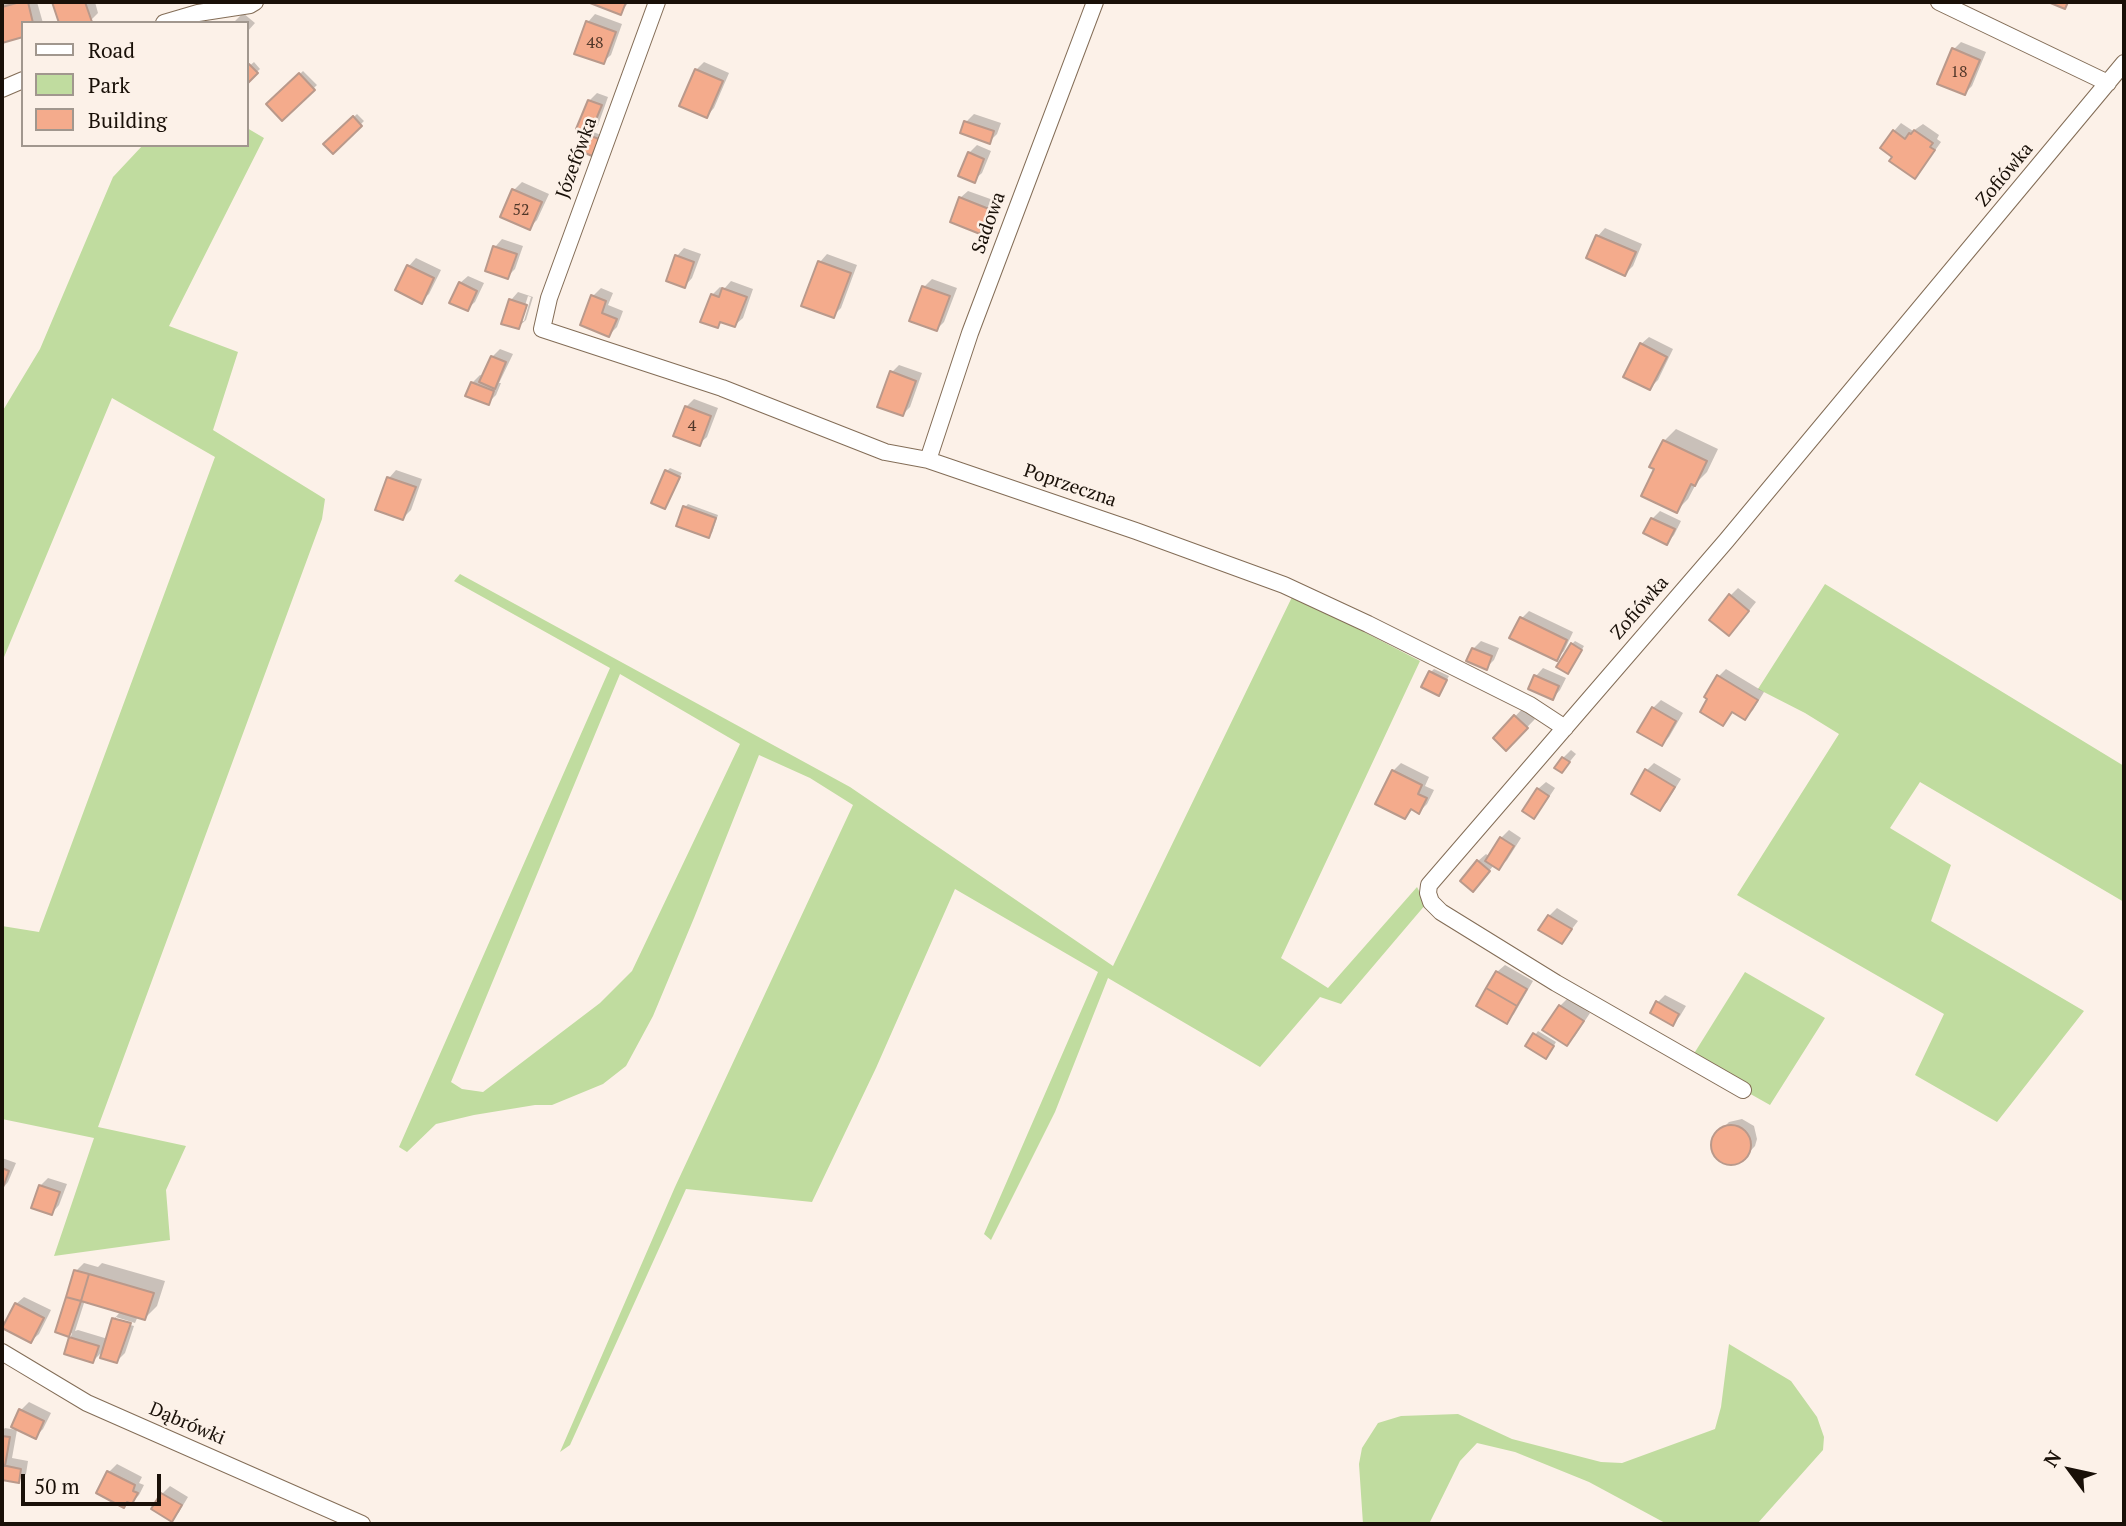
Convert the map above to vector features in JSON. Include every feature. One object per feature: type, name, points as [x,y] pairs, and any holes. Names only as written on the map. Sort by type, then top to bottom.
[{"type":"street","points":[[171,21],[256,2]]},
{"type":"street","name":"Józefówka","points":[[542,329],[549,299],[656,2]]},
{"type":"street","name":"Sadowa","points":[[928,460],[970,333],[1095,2]]},
{"type":"street","points":[[1939,2],[2108,83]]},
{"type":"street","name":"Zofiówka","points":[[1742,1090],[1556,983],[1441,912],[1431,902],[1429,885],[1726,541],[2124,63]]},
{"type":"street","points":[[2,89],[21,81]]},
{"type":"street","name":"Poprzeczna","points":[[542,329],[722,388],[885,453],[928,460],[1284,585],[1517,698],[1565,728]]},
{"type":"street","name":"Dąbrówki","points":[[2,1352],[86,1403],[362,1524]]},
{"type":"green space","points":[[248,129],[264,138],[169,326],[238,352],[213,430],[325,499],[322,519],[98,1127],[186,1146],[166,1190],[170,1240],[54,1256],[94,1138],[2,1119],[2,926],[39,932],[215,457],[112,398],[2,662],[2,412],[40,349],[113,177],[141,147],[248,147]]},
{"type":"green space","points":[[460,574],[850,787],[1113,966],[1293,595],[1420,661],[1281,958],[1328,988],[1417,887],[1426,904],[1341,1004],[1320,997],[1260,1067],[1108,978],[1055,1112],[991,1240],[984,1234],[1098,972],[955,889],[876,1068],[812,1202],[686,1189],[570,1445],[560,1452],[675,1187],[853,805],[810,778],[759,755],[653,1016],[626,1066],[603,1084],[552,1105],[535,1105],[436,1124],[407,1152],[399,1147],[610,668],[454,581]],"holes":[[[620,674],[740,744],[632,971],[600,1003],[483,1092],[462,1089],[451,1082]]]},
{"type":"green space","points":[[1825,584],[2124,766],[2124,902],[1920,782],[1890,828],[1951,865],[1931,921],[2084,1011],[1997,1122],[1915,1075],[1944,1014],[1737,895],[1839,734],[1758,689]]},
{"type":"green space","points":[[1745,972],[1825,1018],[1770,1105],[1690,1060]]},
{"type":"green space","points":[[1729,1344],[1791,1381],[1817,1417],[1824,1437],[1823,1450],[1757,1524],[1667,1524],[1589,1482],[1515,1452],[1477,1443],[1460,1461],[1429,1524],[1363,1524],[1359,1464],[1362,1448],[1378,1423],[1401,1416],[1458,1414],[1512,1439],[1601,1462],[1622,1463],[1715,1429],[1721,1407]]},
{"type":"building","points":[[28,2],[33,21],[21,21],[21,38],[2,43],[2,7]]},
{"type":"building","points":[[52,2],[85,2],[92,21],[58,21]]},
{"type":"building","points":[[591,2],[626,2],[621,15]]},
{"type":"building","points":[[2048,2],[2068,2],[2065,9]]},
{"type":"building","points":[[586,21],[616,32],[604,64],[574,54]]},
{"type":"building","points":[[1952,48],[1980,60],[1965,95],[1937,84]]},
{"type":"building","points":[[248,65],[258,73],[248,83]]},
{"type":"building","points":[[695,69],[723,81],[707,118],[679,106]]},
{"type":"building","points":[[299,73],[315,90],[282,121],[266,104]]},
{"type":"building","points":[[588,100],[602,105],[590,134],[576,129]]},
{"type":"building","points":[[353,116],[362,126],[333,154],[323,144]]},
{"type":"building","points":[[964,121],[994,131],[990,144],[960,133]]},
{"type":"building","points":[[1893,130],[1905,139],[1914,130],[1933,143],[1930,147],[1935,150],[1915,179],[1889,161],[1892,157],[1880,148]]},
{"type":"building","points":[[583,133],[599,139],[592,156],[576,149]]},
{"type":"building","points":[[968,152],[984,159],[975,183],[958,176]]},
{"type":"building","points":[[512,189],[542,202],[530,230],[500,217]]},
{"type":"building","points":[[959,197],[989,209],[980,234],[950,222]]},
{"type":"building","points":[[1596,235],[1636,252],[1625,276],[1586,258]]},
{"type":"building","points":[[493,246],[517,254],[508,279],[485,271]]},
{"type":"building","points":[[675,255],[694,262],[685,288],[666,281]]},
{"type":"building","points":[[818,261],[851,273],[834,318],[801,306]]},
{"type":"building","points":[[407,265],[434,278],[422,304],[395,290]]},
{"type":"building","points":[[459,282],[477,291],[468,311],[449,303]]},
{"type":"building","points":[[922,286],[950,296],[937,331],[909,321]]},
{"type":"building","points":[[722,288],[747,297],[735,327],[720,322],[718,328],[700,322],[711,294],[719,297]]},
{"type":"building","points":[[591,295],[606,301],[602,313],[617,319],[609,337],[580,325]]},
{"type":"building","points":[[509,299],[527,305],[519,329],[501,324]]},
{"type":"building","points":[[1640,343],[1667,357],[1650,390],[1623,377]]},
{"type":"building","points":[[491,356],[506,362],[495,389],[479,382]]},
{"type":"building","points":[[890,371],[916,381],[903,416],[877,407]]},
{"type":"building","points":[[471,382],[494,391],[489,405],[465,396]]},
{"type":"building","points":[[685,406],[711,416],[700,446],[673,436]]},
{"type":"building","points":[[1663,440],[1707,461],[1695,486],[1691,484],[1677,513],[1641,496],[1654,469],[1649,467]]},
{"type":"building","points":[[665,470],[680,477],[665,509],[651,503]]},
{"type":"building","points":[[387,477],[416,487],[403,520],[375,510]]},
{"type":"building","points":[[683,506],[716,518],[709,538],[676,526]]},
{"type":"building","points":[[1651,518],[1675,529],[1667,545],[1643,533]]},
{"type":"building","points":[[1729,594],[1749,611],[1729,636],[1709,620]]},
{"type":"building","points":[[1520,617],[1567,640],[1557,661],[1509,638]]},
{"type":"building","points":[[1571,643],[1582,650],[1568,674],[1556,667]]},
{"type":"building","points":[[1472,648],[1492,656],[1487,670],[1466,661]]},
{"type":"building","points":[[1429,671],[1447,680],[1439,696],[1421,687]]},
{"type":"building","points":[[1534,675],[1559,686],[1553,700],[1528,689]]},
{"type":"building","points":[[1717,675],[1758,700],[1745,720],[1732,712],[1723,726],[1700,712],[1707,699],[1704,697]]},
{"type":"building","points":[[1652,707],[1676,721],[1662,746],[1637,732]]},
{"type":"building","points":[[1514,715],[1528,728],[1506,751],[1493,738]]},
{"type":"building","points":[[1562,757],[1570,762],[1562,773],[1554,768]]},
{"type":"building","points":[[1645,769],[1675,787],[1660,811],[1631,794]]},
{"type":"building","points":[[1392,770],[1422,785],[1418,794],[1427,798],[1419,814],[1411,809],[1405,819],[1375,804]]},
{"type":"building","points":[[1537,788],[1549,796],[1534,819],[1522,811]]},
{"type":"building","points":[[1500,837],[1514,846],[1499,870],[1485,861]]},
{"type":"building","points":[[1477,860],[1490,871],[1473,892],[1460,881]]},
{"type":"building","points":[[1548,915],[1572,929],[1562,944],[1538,930]]},
{"type":"building","points":[[1496,971],[1527,989],[1517,1006],[1486,988]]},
{"type":"building","points":[[1486,988],[1517,1006],[1507,1024],[1476,1006]]},
{"type":"building","points":[[1656,1001],[1679,1014],[1673,1026],[1650,1013]]},
{"type":"building","points":[[1559,1005],[1584,1021],[1567,1046],[1542,1030]]},
{"type":"building","points":[[1533,1033],[1554,1046],[1546,1059],[1525,1046]]},
{"type":"building","points":[[1731,1125],[1745,1131],[1751,1145],[1745,1159],[1731,1165],[1717,1159],[1711,1145],[1717,1131]]},
{"type":"building","points":[[2,1168],[9,1171],[2,1190]]},
{"type":"building","points":[[39,1185],[60,1192],[52,1215],[31,1208]]},
{"type":"building","points":[[74,1270],[89,1274],[81,1301],[66,1297]]},
{"type":"building","points":[[89,1274],[154,1293],[145,1320],[81,1301]]},
{"type":"building","points":[[66,1297],[81,1301],[69,1337],[55,1332]]},
{"type":"building","points":[[15,1303],[44,1318],[31,1343],[2,1328]]},
{"type":"building","points":[[112,1318],[131,1323],[117,1363],[100,1358]]},
{"type":"building","points":[[69,1337],[99,1346],[93,1363],[64,1354]]},
{"type":"building","points":[[19,1409],[44,1421],[36,1439],[11,1427]]},
{"type":"building","points":[[2,1436],[10,1437],[5,1466],[2,1465]]},
{"type":"building","points":[[2,1465],[21,1469],[19,1483],[2,1480]]},
{"type":"building","points":[[107,1471],[135,1485],[133,1491],[138,1493],[132,1504],[127,1502],[124,1508],[96,1493]]},
{"type":"building","points":[[161,1493],[182,1505],[172,1522],[151,1509]]}]
